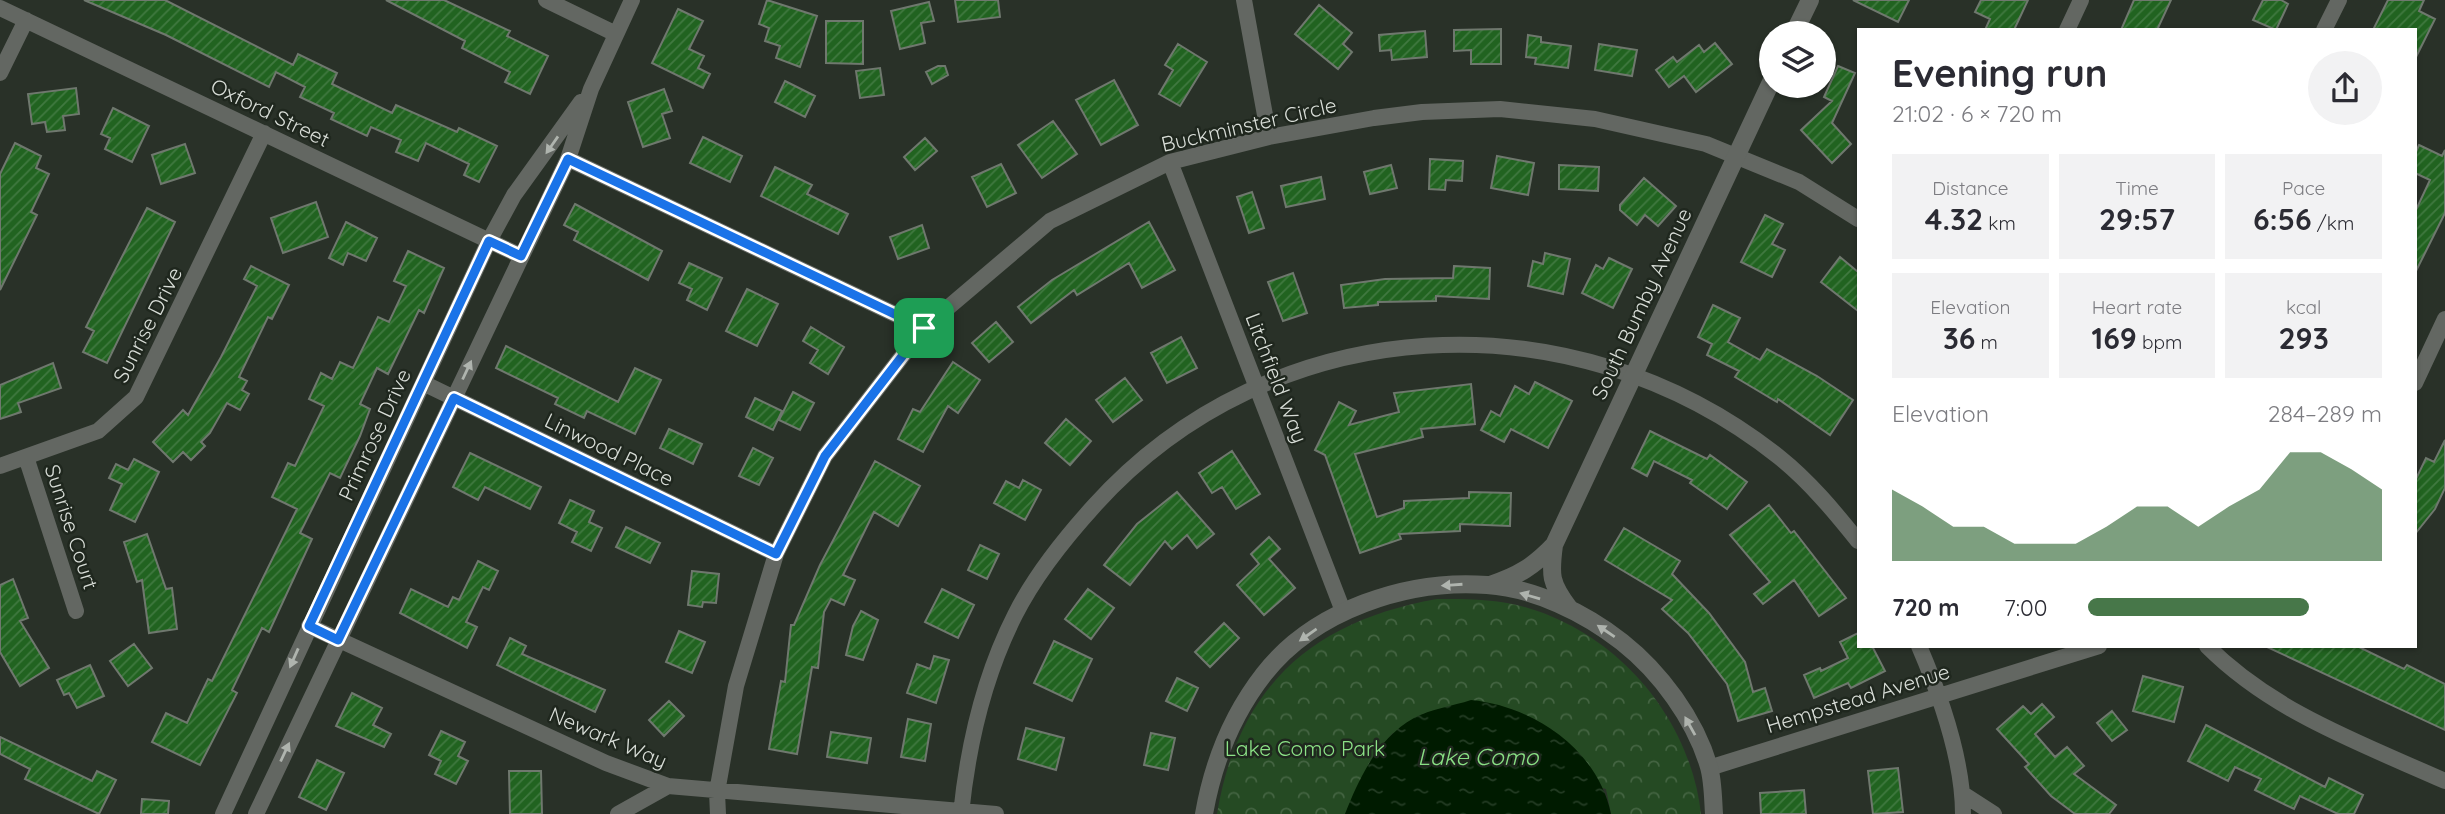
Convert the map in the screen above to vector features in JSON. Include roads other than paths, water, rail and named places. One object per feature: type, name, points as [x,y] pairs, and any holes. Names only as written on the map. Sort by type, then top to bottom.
[{"type":"street","points":[[545,0],[616,34]]},
{"type":"street","name":"Primrose Drive","points":[[256,814],[568,159],[591,89],[632,0]]},
{"type":"street","points":[[1244,0],[1269,137]]},
{"type":"street","points":[[1800,21],[1810,0]]},
{"type":"street","points":[[2068,28],[2081,0]]},
{"type":"street","points":[[2325,28],[2339,0]]},
{"type":"street","name":"Oxford Street","points":[[0,8],[521,256]]},
{"type":"street","points":[[0,73],[26,20]]},
{"type":"street","name":"Primrose Drive","points":[[223,814],[489,241],[514,195],[591,89]]},
{"type":"street","name":"South Bumby Avenue","points":[[1490,585],[1518,576],[1535,565],[1554,545],[1763,98]]},
{"type":"street","name":"Buckminster Circle","points":[[718,814],[717,792],[736,686],[776,554],[825,456],[924,328],[1050,221],[1170,162],[1269,137],[1422,112],[1500,109],[1595,119],[1706,144],[1736,154],[1799,183],[1857,218]]},
{"type":"street","name":"Sunrise Drive","points":[[0,466],[98,430],[136,397],[264,133]]},
{"type":"street","points":[[568,159],[924,328]]},
{"type":"street","name":"Litchfield Way","points":[[1170,162],[1343,611]]},
{"type":"street","points":[[2417,379],[2445,318]]},
{"type":"street","points":[[961,813],[973,735],[988,677],[1015,615],[1032,585],[1070,533],[1115,482],[1172,433],[1213,408],[1257,387],[1360,353],[1419,346],[1492,345],[1541,349],[1634,374],[1694,400],[1781,458],[1835,512],[1857,540]]},
{"type":"street","name":"Linwood Place","points":[[424,383],[776,554]]},
{"type":"street","name":"Sunrise Court","points":[[26,457],[76,611]]},
{"type":"street","name":"South Bumby Avenue","points":[[1554,545],[1551,578],[1555,590],[1569,608]]},
{"type":"street","points":[[1204,814],[1217,758],[1244,701],[1266,672],[1293,646],[1343,611],[1414,590],[1454,584],[1490,585],[1569,608],[1642,658],[1669,690],[1709,768],[1714,814]]},
{"type":"street","name":"Newark Way","points":[[309,626],[606,763],[668,786],[996,814]]},
{"type":"street","points":[[1920,648],[1939,695],[1963,794],[1963,814]]},
{"type":"street","name":"Hempstead Avenue","points":[[1709,768],[2092,648]]},
{"type":"street","points":[[2209,648],[2234,673],[2298,716],[2445,781]]},
{"type":"street","points":[[618,814],[668,786]]},
{"type":"street","points":[[1963,794],[1994,814]]},
{"type":"water","name":"Lake Como","points":[[1471,700],[1518,711],[1560,735],[1578,751],[1592,770],[1604,791],[1611,814],[1345,814],[1371,760],[1401,726],[1420,715]]},
{"type":"park label","name":"Lake Como Park","points":[[1305,749]]}]
